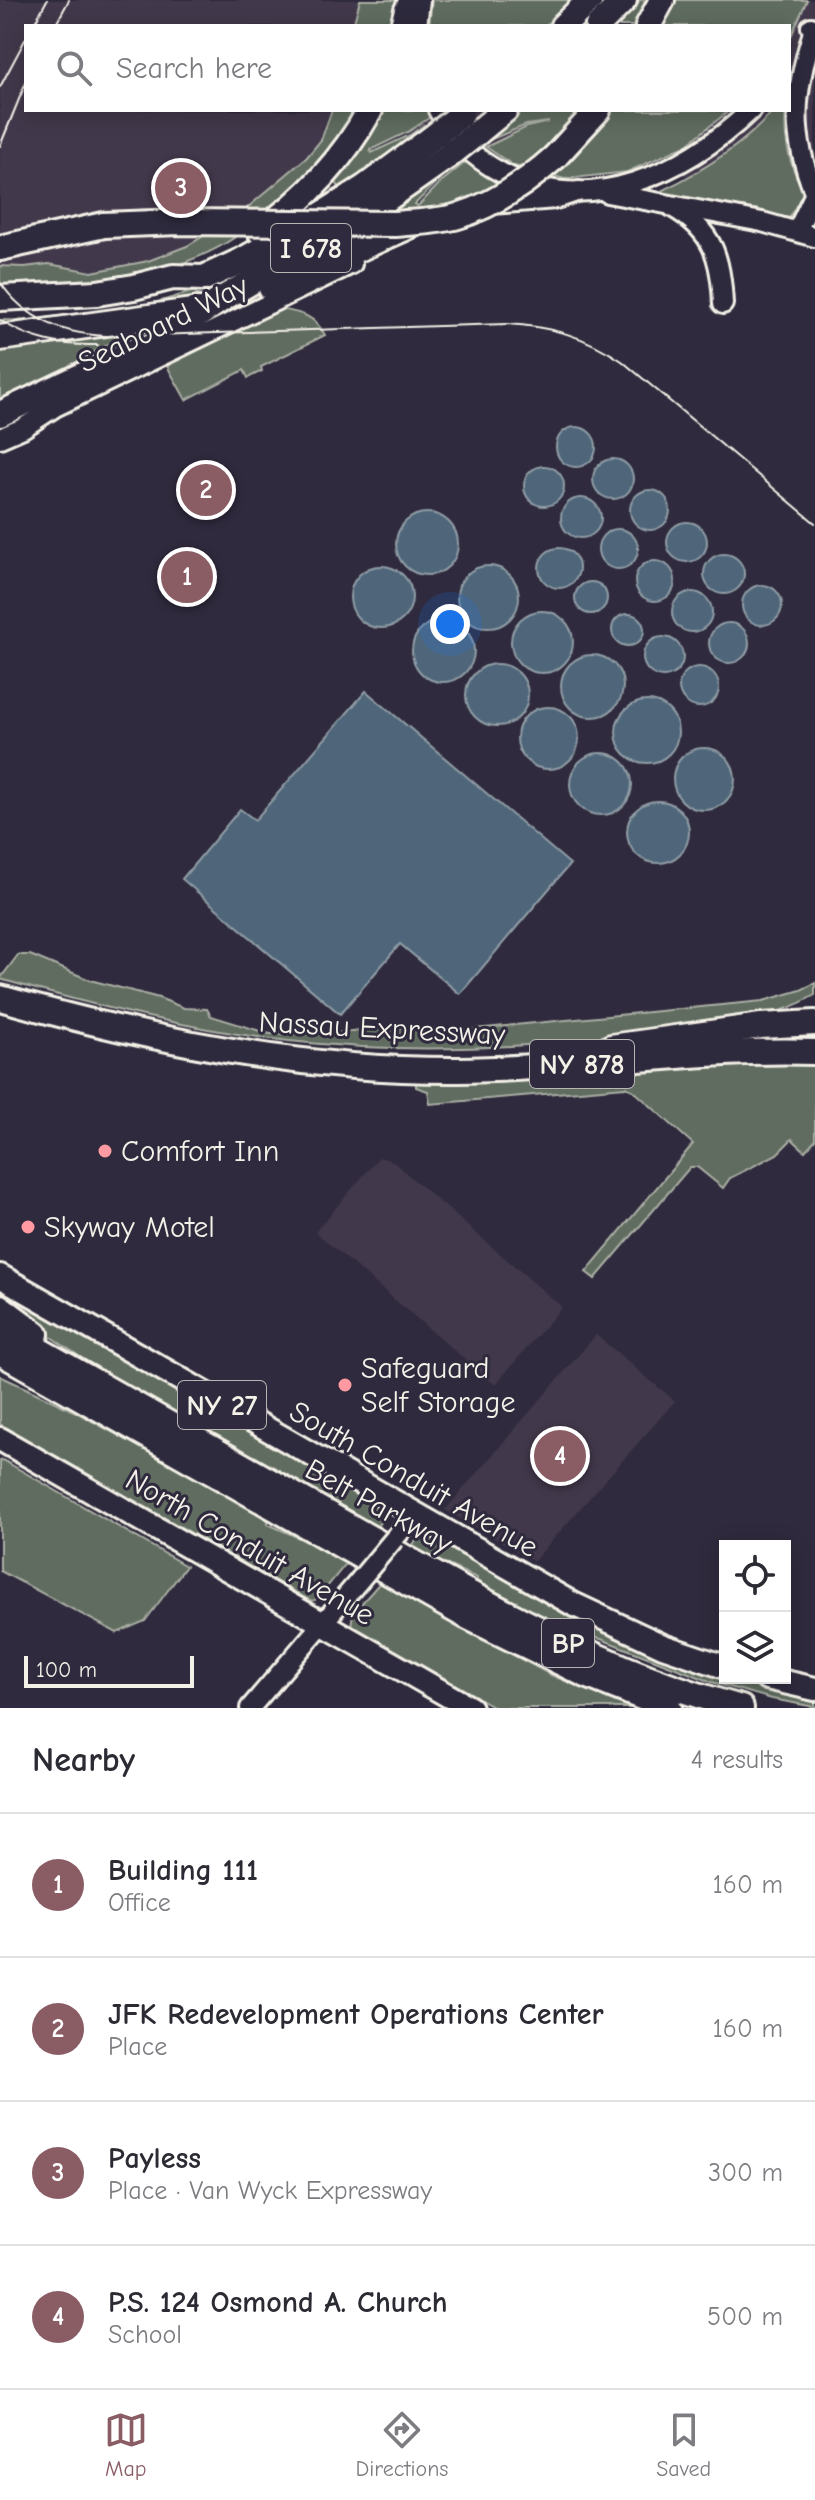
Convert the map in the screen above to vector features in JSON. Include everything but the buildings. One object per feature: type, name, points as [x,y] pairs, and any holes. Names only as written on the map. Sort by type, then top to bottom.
[{"type":"highway","points":[[404,24],[412,0]]},
{"type":"highway","points":[[565,24],[590,0]]},
{"type":"highway","points":[[600,24],[624,0]]},
{"type":"highway","points":[[649,24],[662,0]]},
{"type":"highway","points":[[173,277],[247,240],[310,191],[347,150],[369,112]]},
{"type":"highway","name":"I 678","points":[[0,414],[170,334],[205,309],[350,225],[440,147],[461,117],[492,112]]},
{"type":"highway","points":[[0,248],[104,225],[179,222],[395,224],[456,217],[518,185],[555,157],[596,112]]},
{"type":"highway","name":"I 678","points":[[0,298],[97,293],[142,286],[173,277],[204,278],[278,241],[364,188],[440,147]]},
{"type":"highway","points":[[170,334],[411,225],[466,208]]},
{"type":"highway","points":[[0,338],[205,309]]},
{"type":"highway","name":"Nassau Expressway","points":[[11,1001],[190,1045],[273,1058],[349,1065],[458,1070],[731,1053],[815,1052]]},
{"type":"highway","points":[[761,1026],[815,1003]]},
{"type":"highway","points":[[349,1065],[582,1050],[761,1026],[815,1023]]},
{"type":"highway","points":[[0,1307],[114,1393]]},
{"type":"highway","name":"Belt Parkway","points":[[0,1328],[448,1582],[557,1638],[662,1683],[741,1708]]},
{"type":"highway","name":"Belt Parkway","points":[[0,1352],[506,1636],[584,1674],[669,1708]]},
{"type":"highway","points":[[0,1366],[150,1451],[237,1486]]},
{"type":"main road","name":"South Conduit Avenue","points":[[0,1276],[593,1614],[663,1646],[719,1665]]},
{"type":"main road","name":"North Conduit Avenue","points":[[0,1439],[470,1708]]},
{"type":"main road","points":[[791,1684],[815,1689]]},
{"type":"street","points":[[417,24],[420,0]]},
{"type":"street","points":[[791,62],[813,23]]},
{"type":"street","points":[[461,117],[459,140],[493,168],[528,184],[663,202],[806,234],[815,194],[801,156],[797,118],[813,23]]},
{"type":"street","points":[[584,191],[629,184],[668,170],[712,143],[749,112]]},
{"type":"street","name":"Seaboard Way","points":[[0,438],[23,428],[55,407],[466,208],[556,199],[584,191]]},
{"type":"street","points":[[663,202],[694,222],[713,246],[720,267],[723,304]]},
{"type":"street","points":[[250,1708],[415,1514]]},
{"type":"shaded area","points":[[0,0],[815,0],[815,195],[333,123],[308,160],[241,217],[188,248],[148,264],[90,274],[0,271]]},
{"type":"shaded area","points":[[379,1157],[392,1161],[562,1307],[495,1385],[315,1232]]},
{"type":"shaded area","points":[[596,1335],[675,1401],[534,1561],[445,1510]]},
{"type":"green space","points":[[360,0],[402,0],[396,24],[354,24]]},
{"type":"green space","points":[[432,0],[571,0],[547,24],[429,24]]},
{"type":"green space","points":[[640,0],[807,0],[791,36],[791,24],[616,24]]},
{"type":"green space","points":[[331,112],[364,112],[275,214],[247,235],[243,231],[211,251],[169,268],[105,285],[76,288],[0,286],[0,266],[49,264],[92,272],[148,261],[187,246],[240,214],[307,157],[321,140]]},
{"type":"green space","points":[[382,112],[429,112],[432,116],[408,132],[370,150],[371,153],[410,135],[424,125],[426,129],[340,188],[335,182],[363,146]]},
{"type":"green space","points":[[521,112],[728,112],[685,146],[627,172],[565,179],[514,166],[486,147],[527,127],[549,122],[526,125],[486,139]]},
{"type":"green space","points":[[772,112],[786,112],[789,152],[804,192],[789,218],[662,193],[736,146]]},
{"type":"green space","points":[[467,161],[502,184],[477,199],[438,208],[344,244],[342,242],[453,162],[456,166],[415,204],[418,206]]},
{"type":"green space","points":[[215,285],[0,404],[0,320],[56,321],[134,309]]},
{"type":"green space","points":[[280,309],[307,316],[325,335],[261,367],[262,371],[248,378],[244,370],[186,400],[167,366]]},
{"type":"green space","points":[[18,955],[30,955],[90,980],[159,998],[184,1008],[207,1009],[211,1016],[270,1034],[328,1034],[384,1027],[474,1029],[763,1001],[815,983],[815,995],[761,1017],[702,1027],[571,1042],[477,1048],[383,1048],[289,1041],[180,1024],[0,979]]},
{"type":"green space","points":[[815,1062],[815,1140],[805,1151],[792,1139],[777,1154],[730,1178],[723,1188],[697,1167],[690,1167],[595,1279],[586,1272],[693,1144],[633,1090],[625,1087],[430,1104],[428,1091],[416,1087],[416,1081]]},
{"type":"green space","points":[[0,1287],[381,1507],[386,1514],[376,1528],[184,1421],[44,1332],[0,1299]]},
{"type":"green space","points":[[0,1376],[74,1411],[268,1518],[268,1524],[349,1560],[318,1598],[313,1601],[307,1599],[0,1424]]},
{"type":"green space","points":[[0,1461],[186,1566],[145,1621],[117,1633],[0,1571]]},
{"type":"green space","points":[[422,1534],[429,1534],[719,1673],[719,1684],[601,1639],[561,1628],[476,1584],[477,1578],[410,1548]]},
{"type":"green space","points":[[383,1579],[440,1616],[551,1675],[631,1708],[496,1708],[351,1626],[353,1613]]},
{"type":"green space","points":[[719,1684],[761,1684],[815,1696],[815,1707]]},
{"type":"water","points":[[576,427],[590,433],[596,447],[590,461],[576,467],[562,461],[556,447],[562,433]]},
{"type":"water","points":[[613,459],[627,465],[633,479],[627,493],[613,499],[599,493],[593,479],[599,465]]},
{"type":"water","points":[[544,466],[558,472],[564,486],[558,500],[544,506],[530,500],[524,486],[530,472]]},
{"type":"water","points":[[650,490],[664,496],[670,510],[664,524],[650,530],[636,524],[630,510],[636,496]]},
{"type":"water","points":[[581,498],[595,504],[601,518],[595,532],[581,538],[567,532],[561,518],[567,504]]},
{"type":"water","points":[[427,513],[439,515],[449,522],[456,532],[456,556],[449,566],[439,573],[427,575],[415,573],[405,566],[398,556],[396,544],[398,532],[405,522],[415,515]]},
{"type":"water","points":[[687,522],[701,528],[707,542],[701,556],[687,562],[673,556],[667,542],[673,528]]},
{"type":"water","points":[[618,529],[632,535],[638,549],[632,563],[618,569],[604,563],[598,549],[604,535]]},
{"type":"water","points":[[559,548],[573,554],[579,568],[573,582],[559,588],[545,582],[539,568],[545,554]]},
{"type":"water","points":[[724,554],[738,560],[744,574],[738,588],[724,594],[710,588],[704,574],[710,560]]},
{"type":"water","points":[[655,561],[669,567],[675,581],[669,595],[655,601],[641,595],[635,581],[641,567]]},
{"type":"water","points":[[381,566],[393,568],[403,575],[410,585],[410,609],[403,619],[393,626],[381,628],[369,626],[359,619],[352,609],[350,597],[352,585],[359,575],[369,568]]},
{"type":"water","points":[[488,566],[500,568],[510,575],[517,585],[517,609],[510,619],[500,626],[488,628],[476,626],[466,619],[459,609],[457,597],[459,585],[466,575],[476,568]]},
{"type":"water","points":[[591,582],[602,587],[607,598],[602,609],[591,614],[580,609],[575,598],[580,587]]},
{"type":"water","points":[[762,585],[776,591],[782,605],[776,619],[762,625],[748,619],[742,605],[748,591]]},
{"type":"water","points":[[692,592],[706,598],[712,612],[706,626],[692,632],[678,626],[672,612],[678,598]]},
{"type":"water","points":[[542,611],[554,613],[564,620],[571,630],[571,654],[564,664],[554,671],[542,673],[530,671],[520,664],[513,654],[511,642],[513,630],[520,620],[530,613]]},
{"type":"water","points":[[628,614],[639,619],[644,630],[639,641],[628,646],[617,641],[612,630],[617,619]]},
{"type":"water","points":[[443,620],[455,622],[465,629],[472,639],[472,663],[465,673],[455,680],[443,682],[431,680],[421,673],[414,663],[412,651],[414,639],[421,629],[431,622]]},
{"type":"water","points":[[729,623],[743,629],[749,643],[743,657],[729,663],[715,657],[709,643],[715,629]]},
{"type":"water","points":[[663,637],[677,643],[683,657],[677,671],[663,677],[649,671],[643,657],[649,643]]},
{"type":"water","points":[[592,655],[604,657],[614,664],[621,674],[621,698],[614,708],[604,715],[592,717],[580,715],[570,708],[563,698],[561,686],[563,674],[570,664],[580,657]]},
{"type":"water","points":[[497,664],[509,666],[519,673],[526,683],[526,707],[519,717],[509,724],[497,726],[485,724],[475,717],[468,707],[466,695],[468,683],[475,673],[485,666]]},
{"type":"water","points":[[699,667],[713,673],[719,687],[713,701],[699,707],[685,701],[679,687],[685,673]]},
{"type":"water","points":[[366,691],[570,864],[460,994],[400,944],[340,1014],[182,879],[240,809],[255,820]]},
{"type":"water","points":[[647,701],[659,703],[669,710],[676,720],[676,744],[669,754],[659,761],[647,763],[635,761],[625,754],[618,744],[616,732],[618,720],[625,710],[635,703]]},
{"type":"water","points":[[548,707],[560,709],[570,716],[577,726],[577,750],[570,760],[560,767],[548,769],[536,767],[526,760],[519,750],[517,738],[519,726],[526,716],[536,709]]},
{"type":"water","points":[[704,748],[716,750],[726,757],[733,767],[733,791],[726,801],[716,808],[704,810],[692,808],[682,801],[675,791],[673,779],[675,767],[682,757],[692,750]]},
{"type":"water","points":[[601,753],[613,755],[623,762],[630,772],[630,796],[623,806],[613,813],[601,815],[589,813],[579,806],[572,796],[570,784],[572,772],[579,762],[589,755]]},
{"type":"water","points":[[658,801],[670,803],[680,810],[687,820],[687,844],[680,854],[670,861],[658,863],[646,861],[636,854],[629,844],[627,832],[629,820],[636,810],[646,803]]},
{"type":"tram line","points":[[34,24],[47,0]]},
{"type":"tram line","points":[[56,24],[69,0]]},
{"type":"tram line","points":[[0,87],[24,42]]},
{"type":"tram line","points":[[0,146],[24,87]]},
{"type":"tram line","points":[[0,282],[37,318],[68,330],[102,336],[506,324],[567,334],[622,361],[815,523]]},
{"type":"tram line","points":[[0,320],[23,333],[47,341],[98,345]]},
{"type":"place","name":"Payless","points":[[181,188]]},
{"type":"place","name":"JFK Redevelopment Operations Center","points":[[206,490]]},
{"type":"place","name":"Building 111","points":[[187,577]]},
{"type":"place","name":"Comfort Inn","points":[[105,1151]]},
{"type":"place","name":"Skyway Motel","points":[[28,1227]]},
{"type":"place","name":"Safeguard Self Storage","points":[[345,1385]]},
{"type":"place","name":"P.S. 124 Osmond A. Church","points":[[560,1456]]}]
